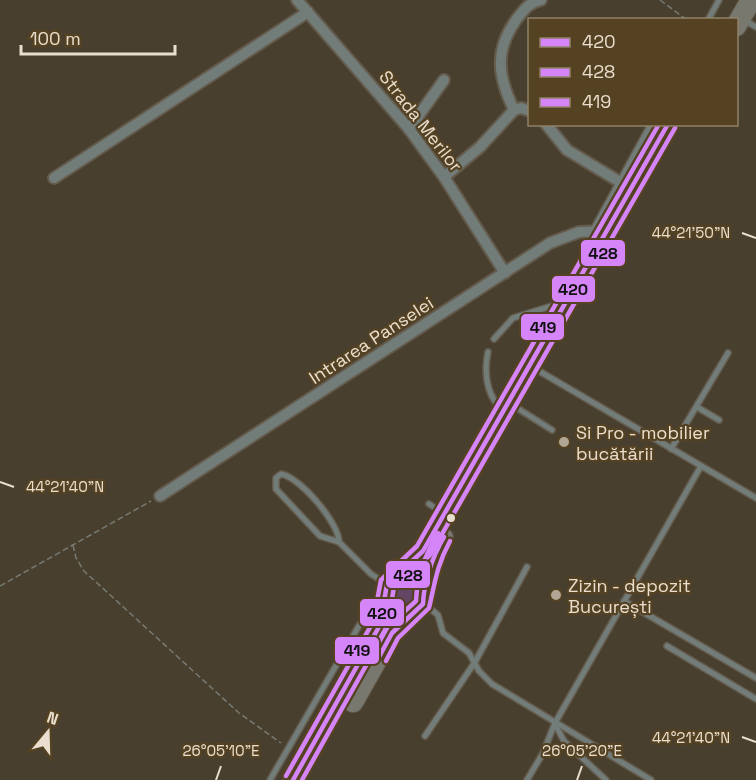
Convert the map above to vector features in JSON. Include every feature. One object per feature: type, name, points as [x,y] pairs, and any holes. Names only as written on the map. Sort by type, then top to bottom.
[{"type":"highway","points":[[740,18],[751,0]]},
{"type":"highway","points":[[308,780],[392,633],[419,601],[433,556],[566,303],[600,231],[667,126]]},
{"type":"highway","points":[[293,780],[380,625],[391,586],[423,551],[437,509],[539,371],[679,126]]},
{"type":"highway","points":[[391,586],[412,574],[419,601]]},
{"type":"highway","points":[[391,586],[394,610],[419,601]]},
{"type":"street","name":"Strada Merilor","points":[[297,0],[409,129],[444,177],[505,273]]},
{"type":"street","points":[[514,110],[502,75],[500,54],[502,45],[523,12],[530,4],[541,0]]},
{"type":"street","points":[[54,178],[308,12]]},
{"type":"street","points":[[409,129],[444,80]]},
{"type":"street","points":[[444,177],[480,147],[514,110],[521,108],[528,110]]},
{"type":"street","points":[[548,126],[567,150],[620,182]]},
{"type":"street","name":"Intrarea Panselei","points":[[160,496],[564,236],[600,231]]},
{"type":"lane","points":[[709,18],[719,0]]},
{"type":"lane","points":[[600,231],[620,182],[650,126]]},
{"type":"lane","points":[[494,339],[513,318],[549,305],[566,303]]},
{"type":"lane","points":[[488,352],[485,371],[491,396],[511,410],[552,430]]},
{"type":"lane","points":[[671,449],[728,353]]},
{"type":"lane","points":[[539,371],[756,498]]},
{"type":"lane","points":[[697,406],[719,420]]},
{"type":"lane","points":[[527,780],[543,753],[555,723],[701,466]]},
{"type":"lane","points":[[339,542],[334,523],[292,477],[281,474],[276,478],[276,489],[320,536],[339,542],[372,574],[391,586]]},
{"type":"lane","points":[[425,735],[475,662],[527,567]]},
{"type":"lane","points":[[419,601],[438,615],[443,633],[470,653],[492,684],[651,780]]},
{"type":"lane","points":[[624,601],[756,678]]},
{"type":"lane","points":[[270,780],[360,624],[380,625]]},
{"type":"lane","points":[[667,646],[756,699]]},
{"type":"lane","points":[[555,723],[564,741],[606,780]]},
{"type":"path","points":[[660,0],[684,18]]},
{"type":"path","points":[[0,586],[160,496]]},
{"type":"path","points":[[73,545],[76,558],[84,571],[144,628],[239,713],[289,748]]},
{"type":"shaded area","points":[[405,584],[412,587],[415,594],[412,601],[405,604],[398,601],[395,594],[398,587]]},
{"type":"transit line","name":"419","points":[[286,776],[373,622],[381,580],[417,546],[658,126]]},
{"type":"transit line","name":"420","points":[[293,780],[380,625],[387,584],[423,551],[667,126]]},
{"type":"transit line","name":"428","points":[[302,780],[387,628],[394,587],[430,555],[675,128]]},
{"type":"transit line","name":"419","points":[[372,653],[386,628],[416,601],[422,566],[438,533]]},
{"type":"transit line","name":"420","points":[[379,657],[392,633],[423,604],[429,569],[444,537]]},
{"type":"transit line","name":"428","points":[[386,661],[398,638],[429,608],[439,566],[450,541]]},
{"type":"place","name":"Si Pro - mobilier bucătării","points":[[564,442]]},
{"type":"place","name":"Zizin - depozit București","points":[[556,595]]}]
